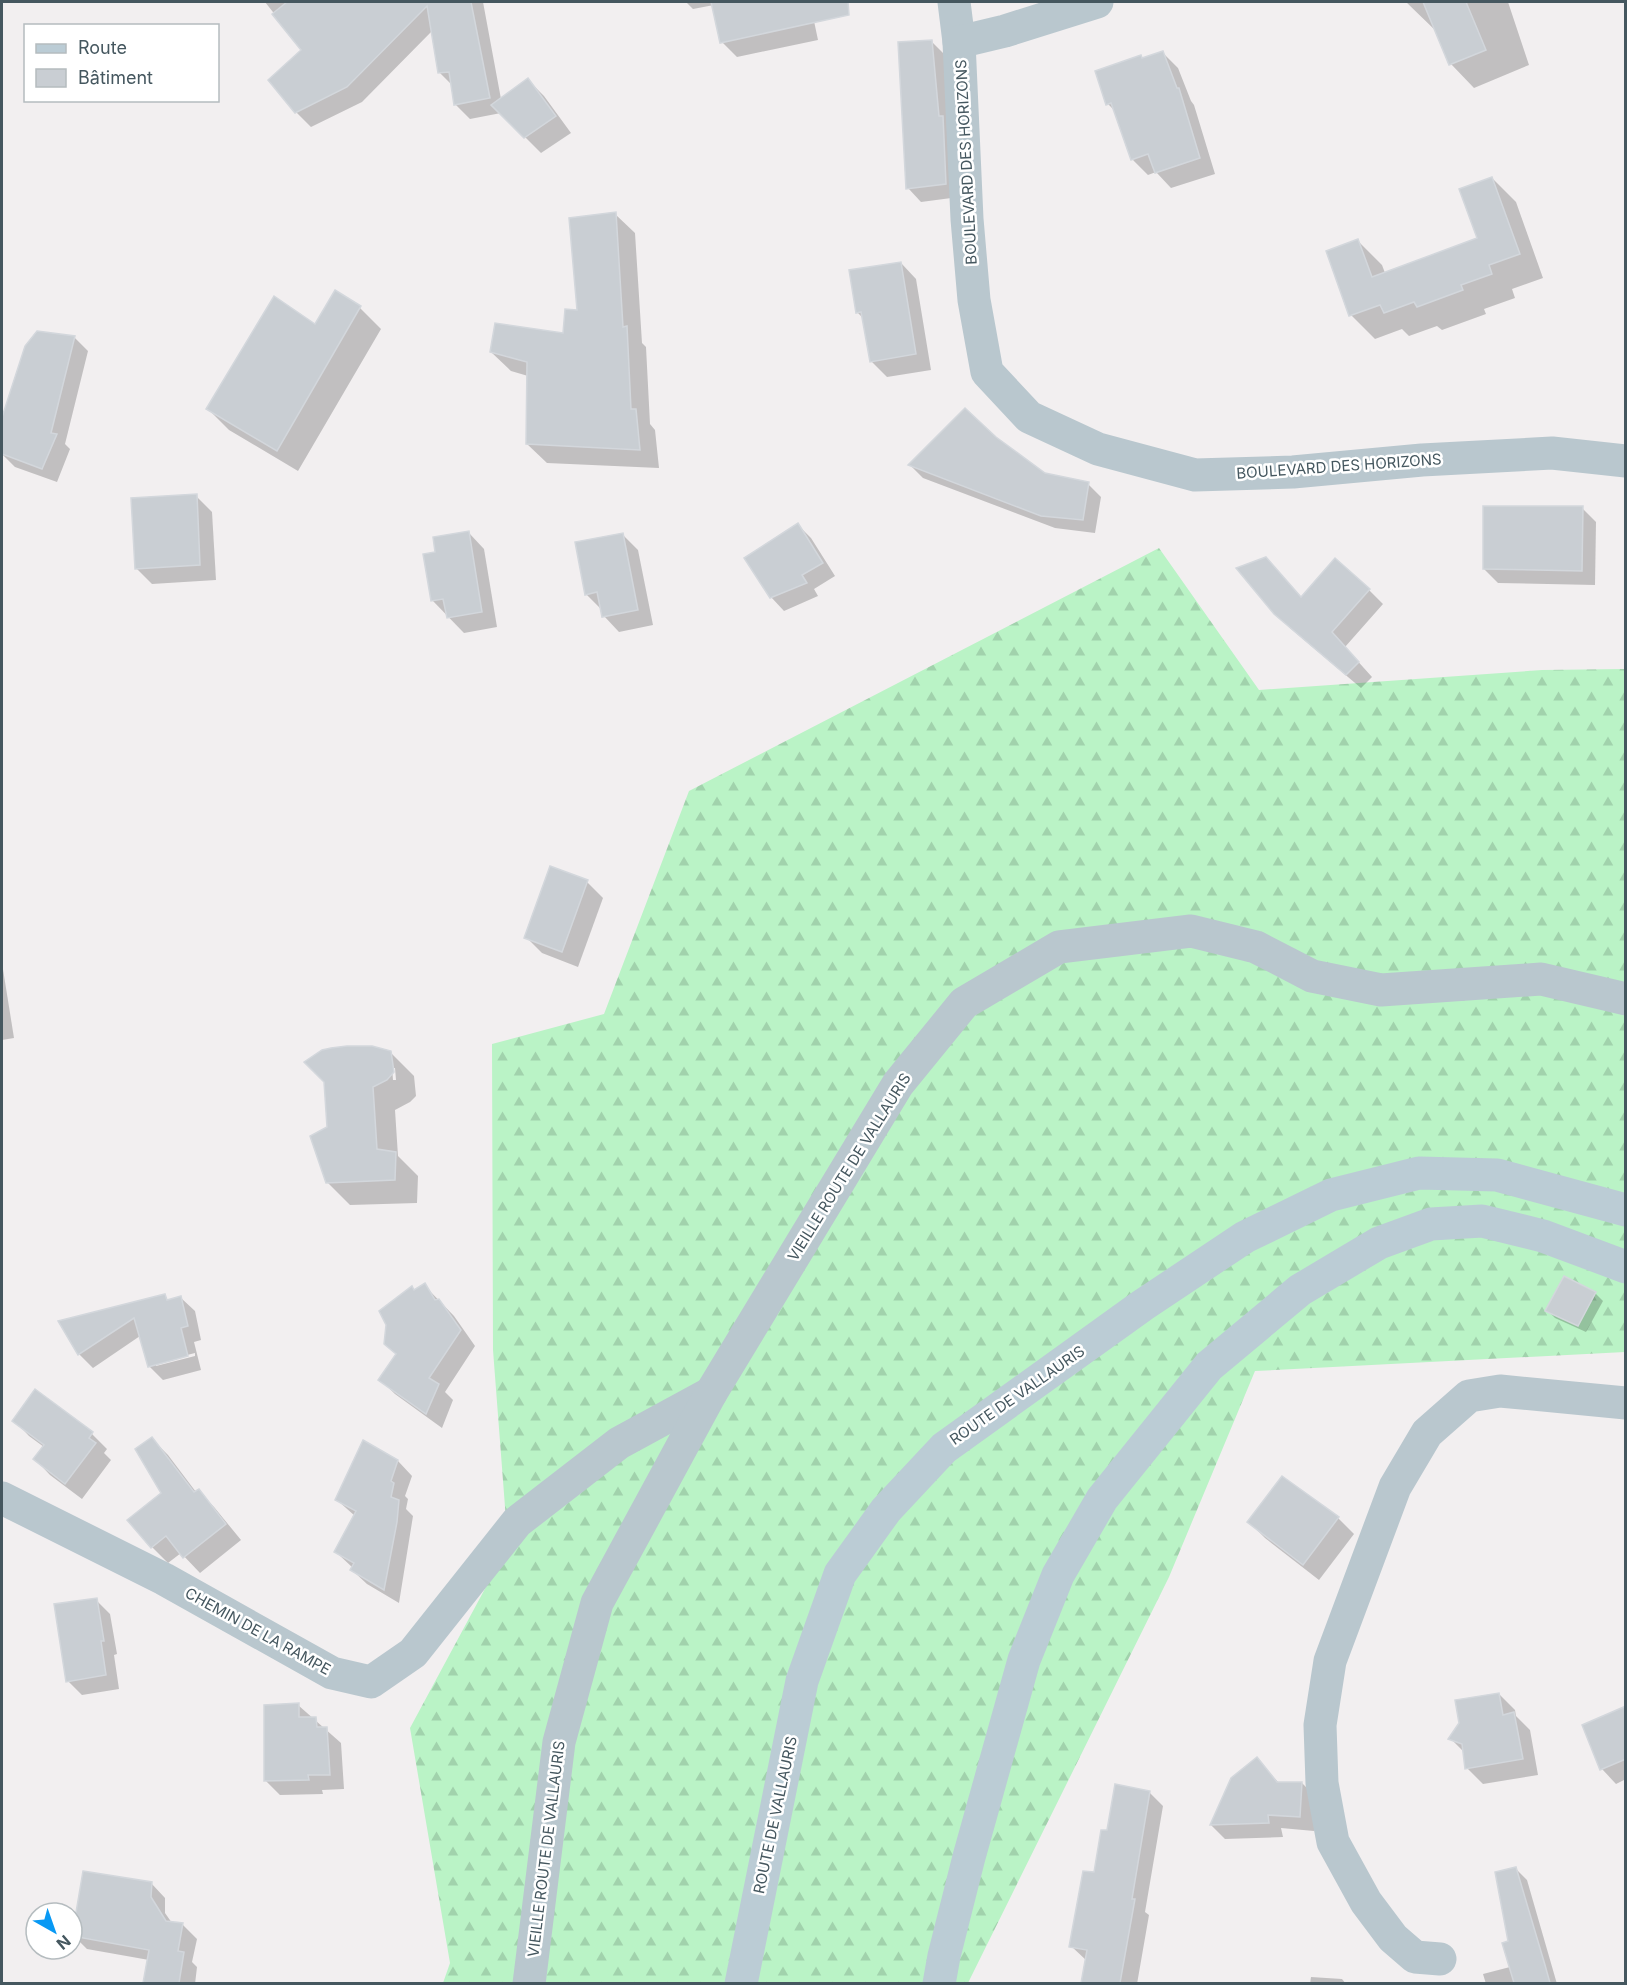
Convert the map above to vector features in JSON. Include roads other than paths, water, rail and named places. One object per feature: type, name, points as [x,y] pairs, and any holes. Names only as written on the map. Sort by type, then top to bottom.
[{"type":"main road","name":"ROUTE DE VALLAURIS","points":[[741,1983],[802,1681],[840,1574],[886,1510],[944,1448],[1143,1305],[1245,1237],[1330,1195],[1419,1173],[1497,1175],[1626,1210]]},
{"type":"main road","points":[[939,1983],[969,1857],[1024,1660],[1058,1575],[1102,1499],[1209,1366],[1300,1290],[1379,1243],[1431,1224],[1482,1221],[1543,1236],[1626,1267]]},
{"type":"street","name":"BOULEVARD DES HORIZONS","points":[[954,2],[960,42],[967,219],[974,300],[987,372],[1029,417],[1098,449],[1195,475],[1293,472],[1422,460],[1552,453],[1626,461]]},
{"type":"street","points":[[960,42],[1005,31],[1096,2]]},
{"type":"street","name":"VIEILLE ROUTE DE VALLAURIS","points":[[529,1983],[559,1742],[597,1603],[711,1393],[898,1084],[964,1003],[1059,947],[1191,931],[1256,947],[1312,976],[1381,990],[1541,979],[1626,999]]},
{"type":"street","points":[[1440,1959],[1415,1958],[1393,1938],[1366,1902],[1333,1842],[1322,1784],[1320,1725],[1330,1661],[1395,1487],[1427,1433],[1469,1396],[1500,1391],[1626,1402]]},
{"type":"street","name":"CHEMIN DE LA RAMPE","points":[[2,1498],[164,1579],[332,1673],[371,1682],[413,1653],[517,1522],[619,1443],[711,1393]]}]
